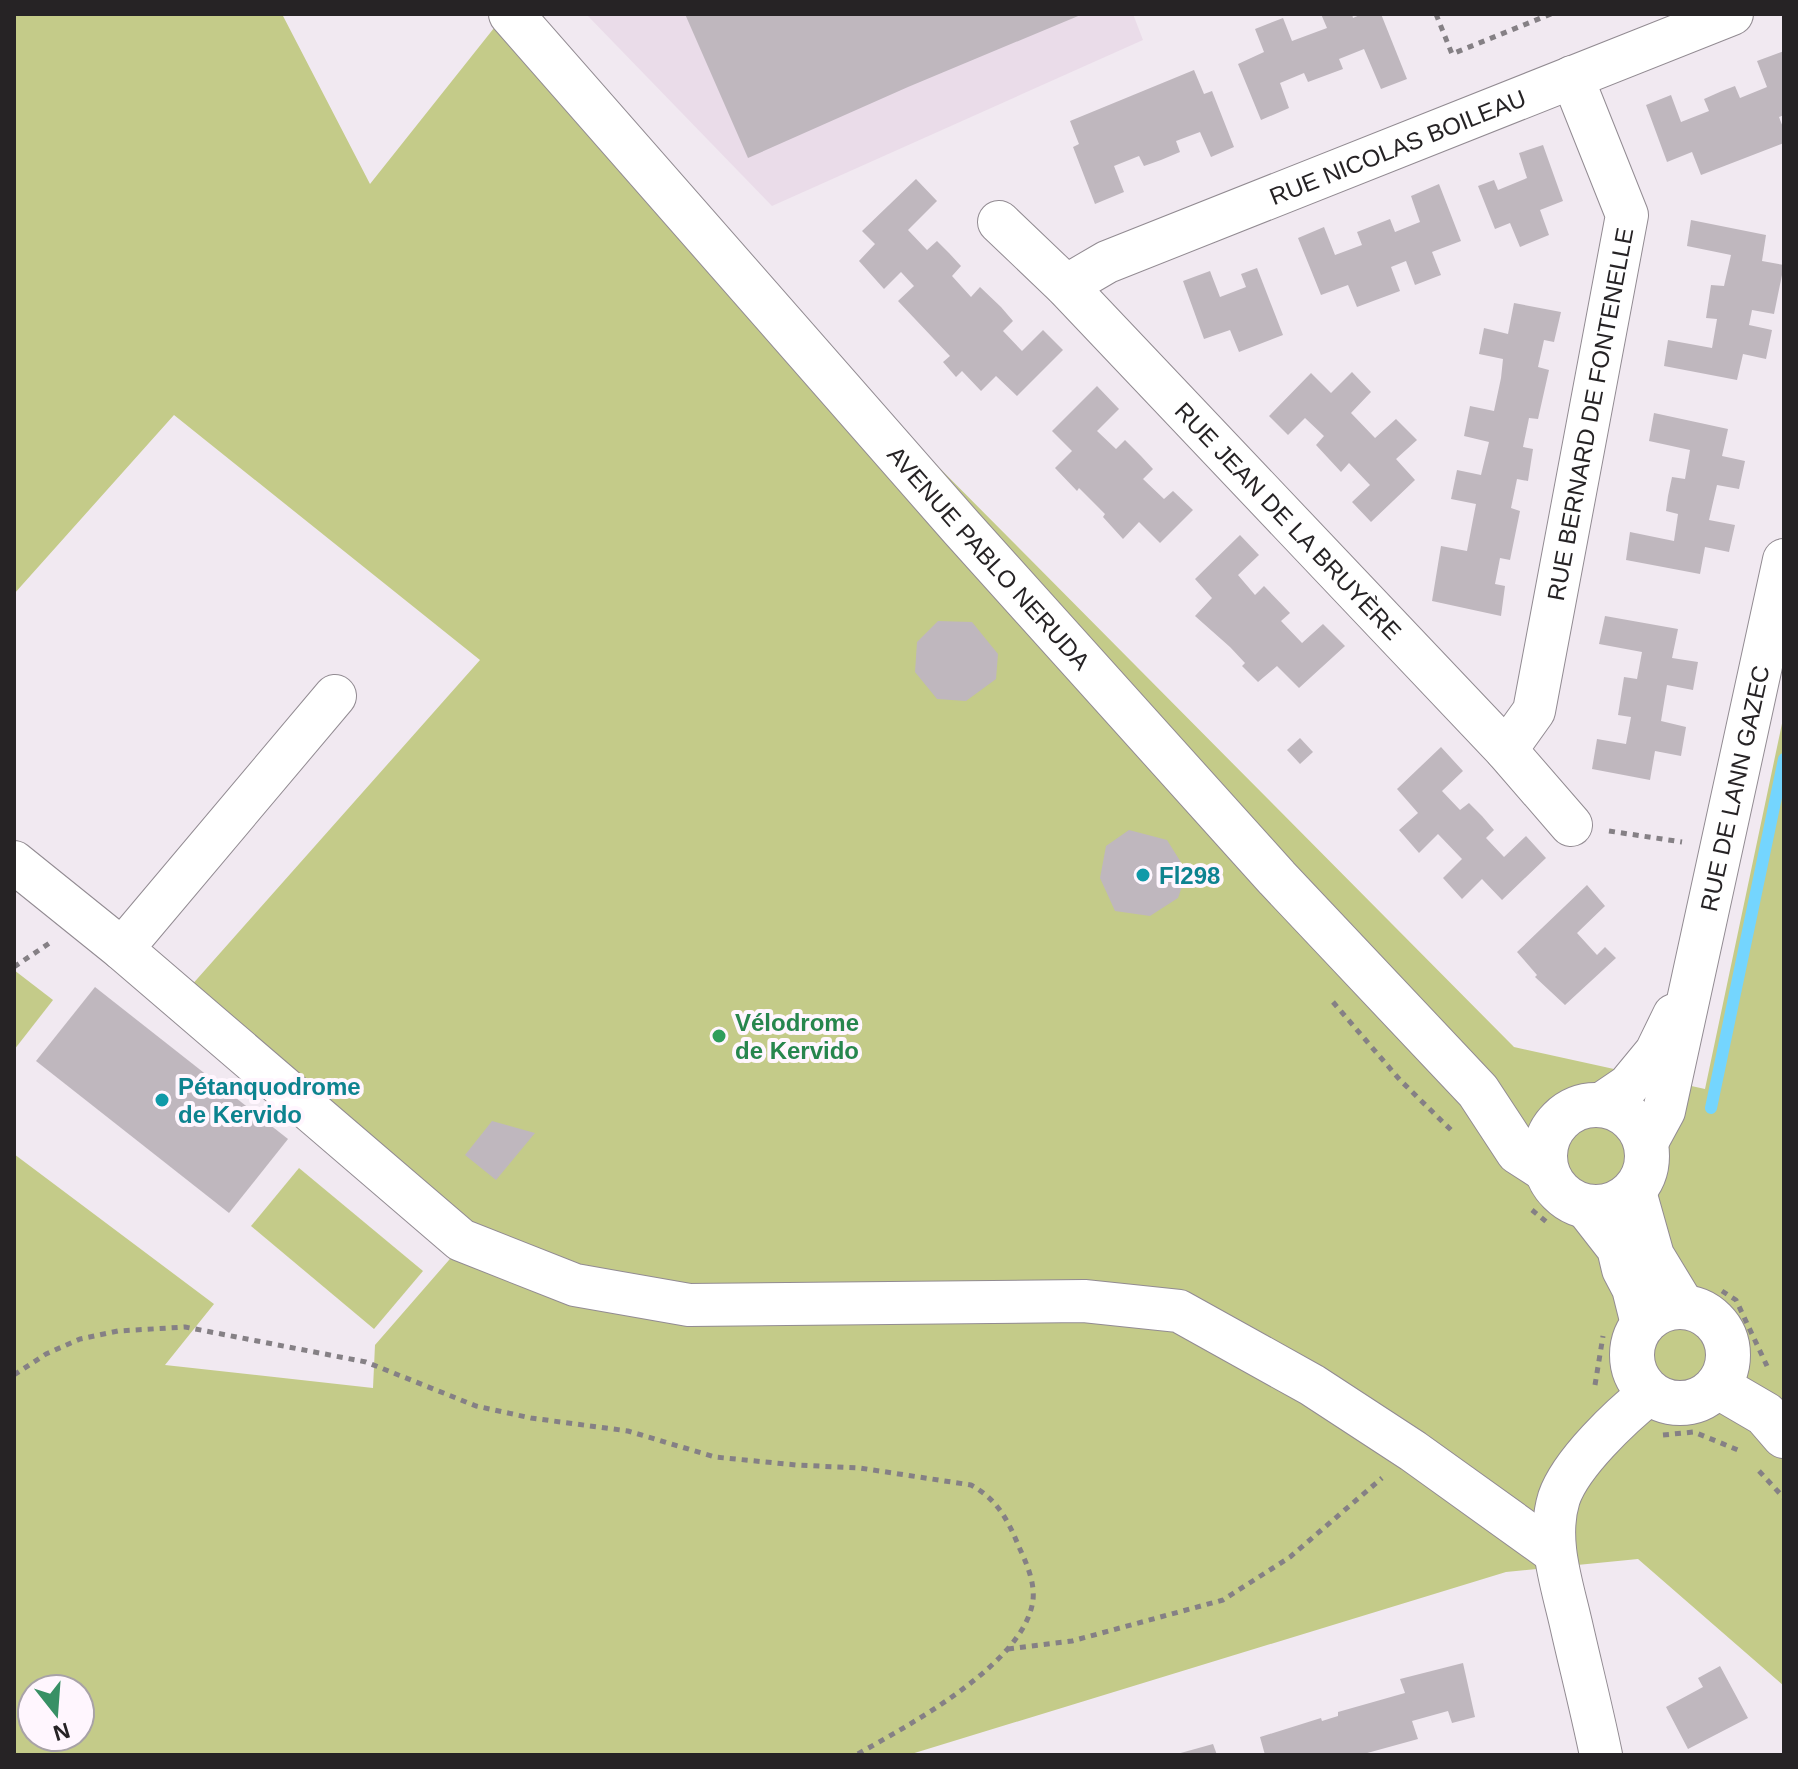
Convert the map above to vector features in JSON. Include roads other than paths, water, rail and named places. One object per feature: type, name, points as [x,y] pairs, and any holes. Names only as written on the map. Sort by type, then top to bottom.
[{"type":"main road","name":"AVENUE PABLO NERUDA","points":[[511,14],[972,539],[1277,878],[1478,1091],[1518,1152],[1546,1170]]},
{"type":"main road","points":[[1478,1091],[1529,1109],[1617,1109],[1628,1116],[1640,1130],[1646,1144],[1644,1177],[1634,1192],[1605,1207],[1587,1207],[1565,1198],[1546,1170],[1544,1154],[1548,1136],[1581,1111]]},
{"type":"main road","points":[[1634,1192],[1652,1256],[1683,1307]]},
{"type":"main road","points":[[1587,1207],[1619,1248],[1643,1324]]},
{"type":"main road","points":[[1683,1307],[1697,1310],[1721,1329],[1727,1343],[1728,1358],[1717,1386],[1706,1396],[1677,1403],[1650,1393],[1640,1382],[1633,1368],[1632,1353],[1635,1337],[1643,1324],[1668,1308],[1683,1307]]},
{"type":"main road","points":[[1717,1386],[1765,1414],[1784,1436]]},
{"type":"street","name":"RUE NICOLAS BOILEAU","points":[[1066,286],[1107,262],[1732,14]]},
{"type":"street","name":"RUE BERNARD DE FONTENELLE","points":[[1506,750],[1534,711],[1627,215],[1572,77]]},
{"type":"street","name":"RUE JEAN DE LA BRUYÈRE","points":[[999,222],[1066,286],[1506,750],[1571,825]]},
{"type":"street","name":"RUE DE LANN GAZEC","points":[[1696,971],[1783,570]]},
{"type":"street","points":[[122,949],[335,696]]},
{"type":"street","points":[[14,862],[122,949],[461,1240],[575,1285],[689,1305],[1084,1301],[1179,1311],[1312,1385],[1413,1451],[1555,1553]]},
{"type":"street","points":[[1581,1111],[1628,1086],[1656,1052],[1696,971]]},
{"type":"street","points":[[1646,1144],[1664,1111],[1696,971]]},
{"type":"street","points":[[1593,1753],[1555,1553],[1556,1513],[1565,1487],[1589,1454],[1626,1412],[1650,1393]]},
{"type":"waterway","points":[[1711,1108],[1784,759]]},
{"type":"place","name":"Fl298","points":[[1143,875]]},
{"type":"place","name":"Vélodrome de Kervido","points":[[719,1036]]},
{"type":"place","name":"Pétanquodrome de Kervido","points":[[162,1100]]}]
